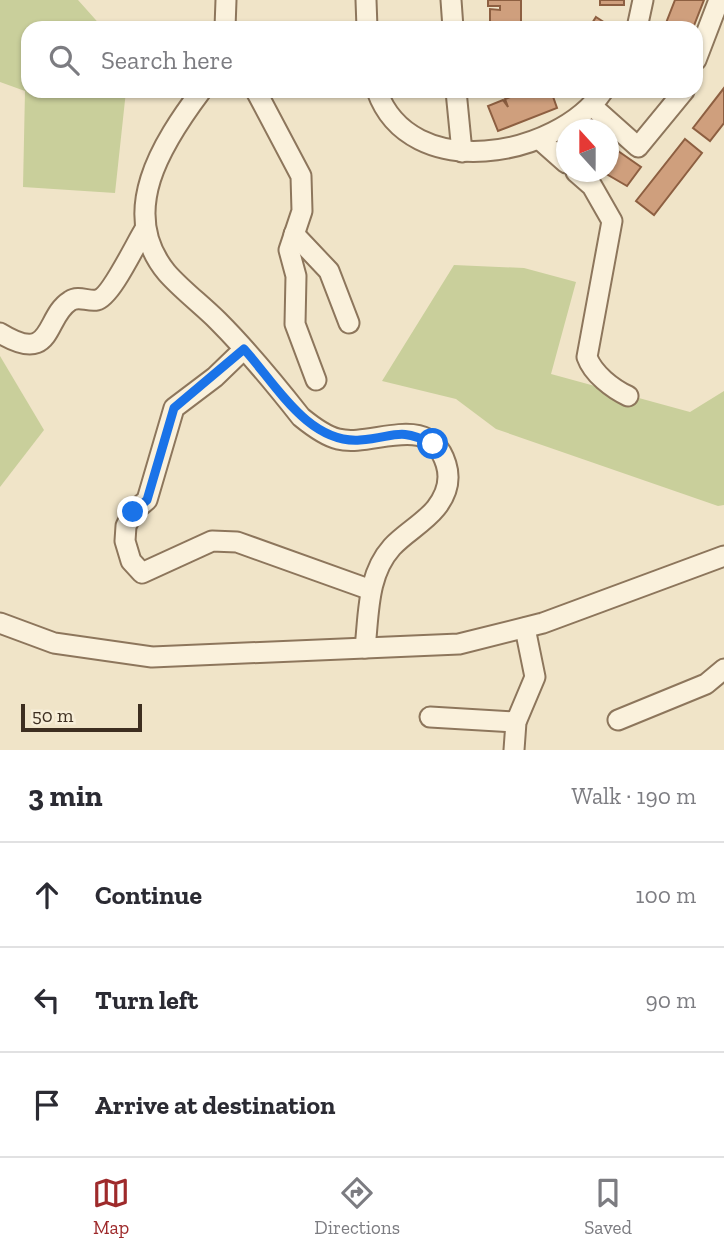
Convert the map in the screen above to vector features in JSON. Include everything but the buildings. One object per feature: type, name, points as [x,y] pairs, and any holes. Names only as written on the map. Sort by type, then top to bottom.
[{"type":"street","points":[[225,21],[226,0]]},
{"type":"street","points":[[366,0],[367,21]]},
{"type":"street","points":[[451,0],[452,21]]},
{"type":"street","points":[[638,21],[643,0]]},
{"type":"street","points":[[703,42],[719,0]]},
{"type":"street","points":[[196,98],[163,145],[150,174],[145,204],[145,229],[152,250],[168,273],[244,349],[301,417],[317,429],[338,439],[360,440],[411,433],[433,444],[446,461],[450,480],[435,510],[392,547],[377,568],[371,590],[365,648]]},
{"type":"street","points":[[260,98],[301,176],[302,211],[289,250],[296,276],[295,324],[316,380]]},
{"type":"street","points":[[381,98],[393,121],[409,136],[437,149],[462,152],[540,140],[566,126],[597,99],[638,147],[678,98]]},
{"type":"street","points":[[457,98],[462,152]]},
{"type":"street","points":[[540,140],[556,154]]},
{"type":"street","points":[[587,182],[612,221],[587,357],[589,365],[616,390],[628,396]]},
{"type":"street","points":[[0,333],[13,341],[32,344],[47,336],[69,302],[79,298],[98,300],[109,293],[145,229]]},
{"type":"street","points":[[294,234],[329,271],[349,323]]},
{"type":"street","points":[[244,349],[174,408],[147,500],[133,512],[126,526],[125,541],[131,561],[142,573],[212,541],[237,542],[371,590]]},
{"type":"street","points":[[0,623],[54,643],[152,657],[459,644],[525,628],[724,556]]},
{"type":"street","points":[[514,750],[516,722],[535,677],[525,628]]},
{"type":"street","points":[[618,720],[706,684],[724,669]]},
{"type":"street","points":[[430,717],[516,722]]},
{"type":"green space","points":[[0,0],[78,0],[97,21],[21,21],[21,90],[0,82]]},
{"type":"green space","points":[[25,98],[125,98],[115,193],[23,187]]},
{"type":"green space","points":[[454,265],[524,268],[576,282],[551,374],[690,412],[724,391],[724,505],[718,506],[496,429],[456,399],[382,381]]},
{"type":"green space","points":[[0,356],[44,430],[0,487]]},
{"type":"route","points":[[133,512],[147,500],[174,408],[215,377],[244,349],[301,417],[317,429],[338,439],[360,440],[393,433],[411,433],[433,444]]}]
